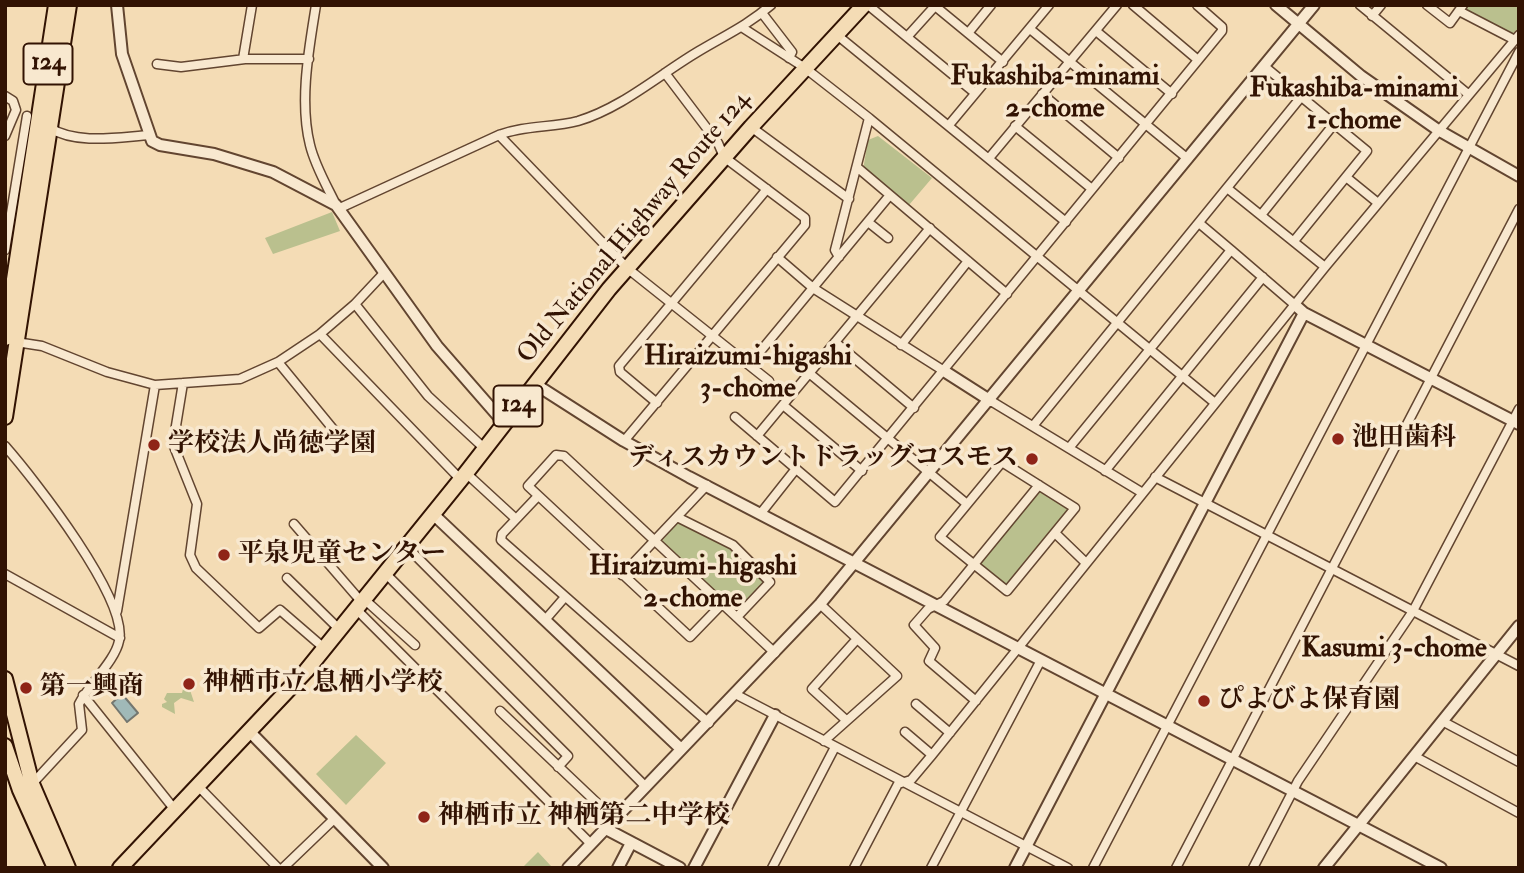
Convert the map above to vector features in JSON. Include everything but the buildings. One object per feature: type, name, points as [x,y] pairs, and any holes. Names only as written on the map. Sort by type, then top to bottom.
[{"type":"highway","name":"124","points":[[10,340],[56,5]]},
{"type":"highway","name":"124","points":[[5,417],[10,340],[10,253],[68,5]]},
{"type":"highway","name":"Old National Highway Route 124","points":[[120,868],[250,732],[324,648],[464,477],[627,268],[751,127],[866,5]]},
{"type":"highway","points":[[5,679],[32,784],[68,868]]},
{"type":"highway","points":[[5,746],[20,790],[55,868]]},
{"type":"street","points":[[117,5],[122,54],[149,135],[160,145],[214,154],[273,172],[340,208],[519,127],[578,121],[601,111],[665,74],[698,51],[743,28],[771,5]]},
{"type":"street","points":[[243,59],[251,5]]},
{"type":"street","points":[[316,5],[309,59],[307,125],[310,145],[336,205],[437,346],[505,424]]},
{"type":"street","points":[[866,5],[975,93]]},
{"type":"street","points":[[969,33],[991,5]]},
{"type":"street","points":[[949,125],[1049,5]]},
{"type":"street","points":[[990,157],[1116,5]]},
{"type":"street","points":[[1133,5],[1198,60]]},
{"type":"street","points":[[735,417],[835,502],[1198,60],[1222,27],[1197,5]]},
{"type":"street","points":[[1276,5],[1361,76],[1438,130],[1519,176]]},
{"type":"street","points":[[568,868],[737,695],[820,604],[991,401],[1314,5]]},
{"type":"street","points":[[1360,5],[1468,94]]},
{"type":"street","points":[[1372,16],[1381,5]]},
{"type":"street","points":[[854,868],[898,784],[911,780],[932,755],[1141,492],[1516,37],[1461,8],[1450,23],[1427,5]]},
{"type":"street","points":[[907,37],[935,6],[1003,62]]},
{"type":"street","points":[[762,13],[792,52],[789,58]]},
{"type":"street","points":[[743,28],[805,68],[869,118],[1215,403]]},
{"type":"street","points":[[1030,29],[1188,159]]},
{"type":"street","points":[[1096,31],[1172,94]]},
{"type":"street","points":[[837,34],[1066,222]]},
{"type":"street","points":[[1093,868],[1519,52]]},
{"type":"street","points":[[157,64],[181,67],[243,59],[309,59]]},
{"type":"street","points":[[1264,66],[1367,151],[1294,241]]},
{"type":"street","points":[[624,441],[804,225],[804,218],[724,157],[718,143],[665,74]]},
{"type":"street","points":[[1042,94],[1119,158]]},
{"type":"street","points":[[5,96],[13,101],[16,110],[5,136]]},
{"type":"street","points":[[1033,426],[1301,97]]},
{"type":"street","points":[[16,110],[59,134],[149,135]]},
{"type":"street","points":[[839,257],[835,250],[869,118]]},
{"type":"street","points":[[1261,215],[1334,124]]},
{"type":"street","points":[[1015,126],[1093,189]]},
{"type":"street","points":[[751,127],[849,199]]},
{"type":"street","points":[[499,135],[627,268],[769,381]]},
{"type":"street","points":[[858,168],[1007,294]]},
{"type":"street","points":[[1346,177],[1378,203]]},
{"type":"street","points":[[1227,188],[1325,267]]},
{"type":"street","points":[[657,403],[620,372],[620,366],[766,189]]},
{"type":"street","points":[[749,365],[890,195]]},
{"type":"street","points":[[1176,868],[1519,209]]},
{"type":"street","points":[[868,222],[888,238]]},
{"type":"street","points":[[1199,223],[1304,313],[1516,422]]},
{"type":"street","points":[[757,436],[930,228]]},
{"type":"street","points":[[1069,448],[1231,250]]},
{"type":"street","points":[[778,257],[813,288],[901,345],[1141,492]]},
{"type":"street","points":[[901,345],[968,261]]},
{"type":"street","points":[[10,340],[42,346],[107,372],[155,384],[240,379],[278,362],[320,334],[355,304],[384,273]]},
{"type":"street","points":[[1105,471],[1263,277]]},
{"type":"street","points":[[355,304],[428,396],[485,449]]},
{"type":"street","points":[[1015,868],[1304,313]]},
{"type":"street","points":[[320,334],[464,477],[516,519]]},
{"type":"street","points":[[835,342],[914,408]]},
{"type":"street","points":[[278,362],[333,429]]},
{"type":"street","points":[[809,373],[967,504]]},
{"type":"street","points":[[183,383],[173,444],[197,504],[190,555],[196,568],[260,628],[281,610],[324,648]]},
{"type":"street","points":[[117,611],[155,384]]},
{"type":"street","points":[[535,384],[624,441],[1441,868]]},
{"type":"street","points":[[783,405],[862,471]]},
{"type":"street","points":[[1253,868],[1293,791],[1413,611],[1516,422],[1519,409]]},
{"type":"street","points":[[5,446],[99,576],[121,625],[115,651],[79,704],[82,730],[32,784]]},
{"type":"street","points":[[722,604],[690,637],[528,486],[556,455],[564,456],[775,653]]},
{"type":"street","points":[[1002,462],[1075,508],[1007,591],[940,537],[967,504],[1002,462]]},
{"type":"street","points":[[761,513],[796,470]]},
{"type":"street","points":[[1156,477],[1519,666]]},
{"type":"street","points":[[622,575],[707,485]]},
{"type":"street","points":[[976,701],[929,661],[935,648],[914,625],[928,609],[937,605],[973,565],[1039,485]]},
{"type":"street","points":[[538,496],[501,540],[709,723]]},
{"type":"street","points":[[433,514],[681,750]]},
{"type":"street","points":[[677,517],[733,545],[770,582],[737,617]]},
{"type":"street","points":[[294,524],[359,599],[360,604],[591,844]]},
{"type":"street","points":[[1055,533],[1085,562]]},
{"type":"street","points":[[407,547],[646,787]]},
{"type":"street","points":[[385,573],[568,756],[558,767]]},
{"type":"street","points":[[5,574],[120,638]]},
{"type":"street","points":[[287,578],[339,629]]},
{"type":"street","points":[[545,620],[565,597]]},
{"type":"street","points":[[360,604],[415,645]]},
{"type":"street","points":[[820,604],[897,676],[824,741]]},
{"type":"street","points":[[1324,868],[1519,626]]},
{"type":"street","points":[[846,720],[812,689],[857,639]]},
{"type":"street","points":[[931,868],[1041,660]]},
{"type":"street","points":[[83,695],[175,811]]},
{"type":"street","points":[[737,695],[1068,868]]},
{"type":"street","points":[[916,704],[950,733]]},
{"type":"street","points":[[500,711],[615,820]]},
{"type":"street","points":[[694,868],[775,715]]},
{"type":"street","points":[[1442,722],[1519,762]]},
{"type":"street","points":[[250,732],[383,868]]},
{"type":"street","points":[[905,732],[932,755]]},
{"type":"street","points":[[772,868],[835,747]]},
{"type":"street","points":[[1414,756],[1519,813]]},
{"type":"street","points":[[198,786],[281,868],[334,818]]},
{"type":"street","points":[[606,829],[680,868]]},
{"type":"street","points":[[618,868],[631,843]]},
{"type":"green space","points":[[1467,5],[1519,5],[1519,28],[1512,34],[1465,11]]},
{"type":"green space","points":[[878,136],[932,178],[909,205],[863,170],[868,140]]},
{"type":"green space","points":[[332,212],[340,231],[273,254],[265,238]]},
{"type":"green space","points":[[1040,490],[1070,509],[1007,587],[980,564]]},
{"type":"green space","points":[[678,522],[733,550],[763,580],[764,583],[740,609],[733,608],[662,541]]},
{"type":"green space","points":[[184,685],[189,687],[194,702],[181,698],[174,703],[175,714],[162,707],[162,704],[167,702],[164,699],[167,693],[182,693]]},
{"type":"green space","points":[[356,735],[386,763],[346,805],[316,774]]},
{"type":"green space","points":[[538,852],[550,868],[522,868]]},
{"type":"water","points":[[122,694],[138,713],[127,722],[112,703]]},
{"type":"place","name":"池田歯科","points":[[1338,439]]},
{"type":"place","name":"学校法人尚徳学園","points":[[154,445]]},
{"type":"place","name":"ディスカウントドラッグコスモス","points":[[1032,459]]},
{"type":"place","name":"平泉児童センター","points":[[224,555]]},
{"type":"place","name":"神栖市立 息栖小学校","points":[[189,684]]},
{"type":"place","name":"第一興商","points":[[26,688]]},
{"type":"place","name":"ぴよびよ保育園","points":[[1204,701]]},
{"type":"place","name":"神栖市立 神栖第二中学校","points":[[424,817]]},
{"type":"district","name":"Fukashiba-minami 2-chome","points":[[1055,94]]},
{"type":"district","name":"Fukashiba-minami 1-chome","points":[[1354,106]]},
{"type":"district","name":"Hiraizumi-higashi 3-chome","points":[[748,374]]},
{"type":"district","name":"Hiraizumi-higashi 2-chome","points":[[693,584]]},
{"type":"district","name":"Kasumi 3-chome","points":[[1394,650]]}]
